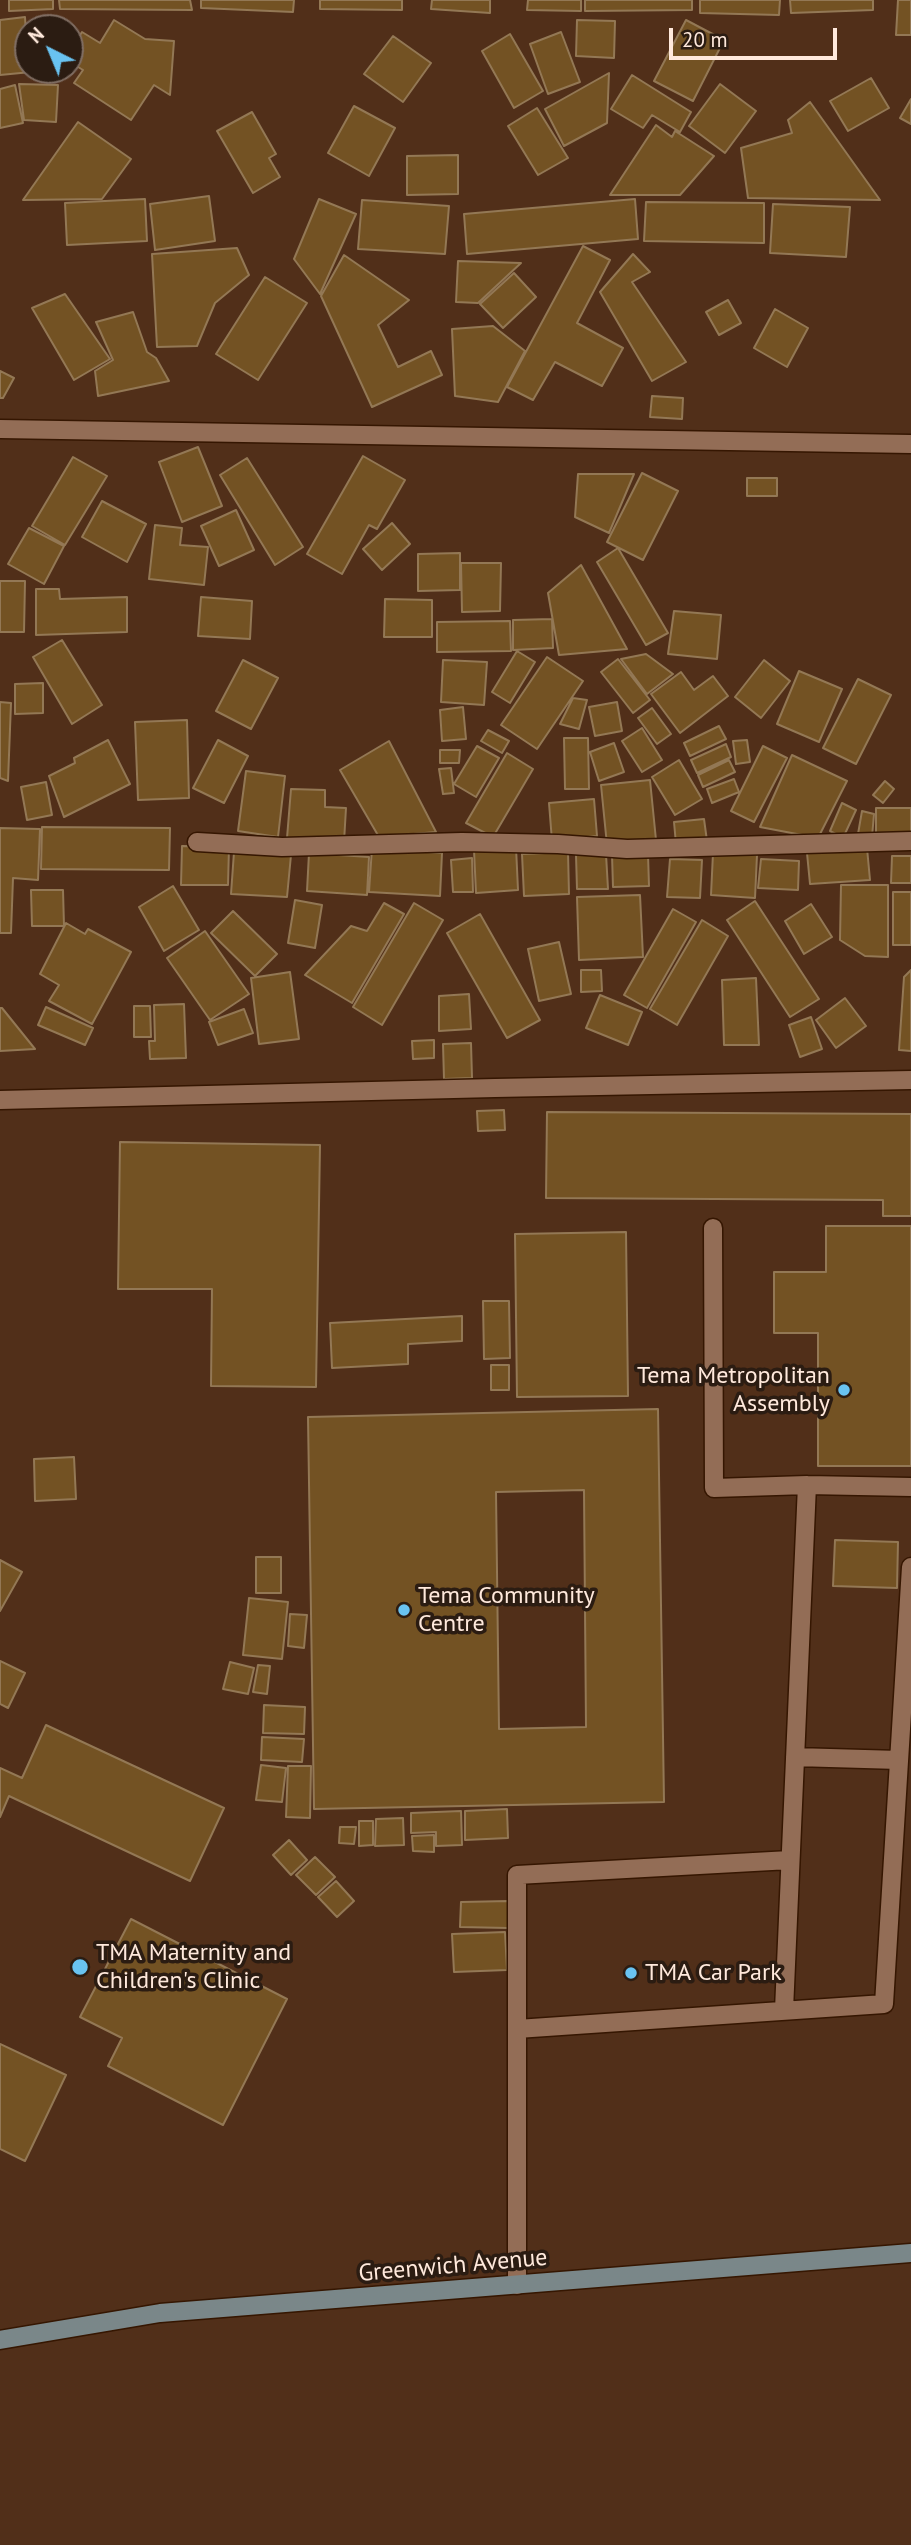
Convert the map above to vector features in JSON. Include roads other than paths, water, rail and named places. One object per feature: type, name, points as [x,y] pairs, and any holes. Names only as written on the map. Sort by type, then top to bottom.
[{"type":"street","points":[[0,429],[911,444]]},
{"type":"street","points":[[197,842],[282,847],[475,842],[627,849],[911,841]]},
{"type":"street","points":[[0,1100],[911,1080]]},
{"type":"street","points":[[713,1228],[714,1488],[807,1485],[911,1487]]},
{"type":"street","points":[[784,2010],[807,1485]]},
{"type":"street","points":[[517,2029],[884,2004],[911,1567]]},
{"type":"street","points":[[795,1757],[899,1760]]},
{"type":"street","points":[[517,2285],[517,1875],[790,1860]]},
{"type":"street","name":"Greenwich Avenue","points":[[0,2340],[160,2314],[911,2253]]},
{"type":"place","name":"Tema Metropolitan Assembly","points":[[844,1390]]},
{"type":"place","name":"Tema Community Centre","points":[[404,1610]]},
{"type":"place","name":"TMA Maternity and Children's Clinic","points":[[80,1967]]},
{"type":"place","name":"TMA Car Park","points":[[631,1973]]}]
